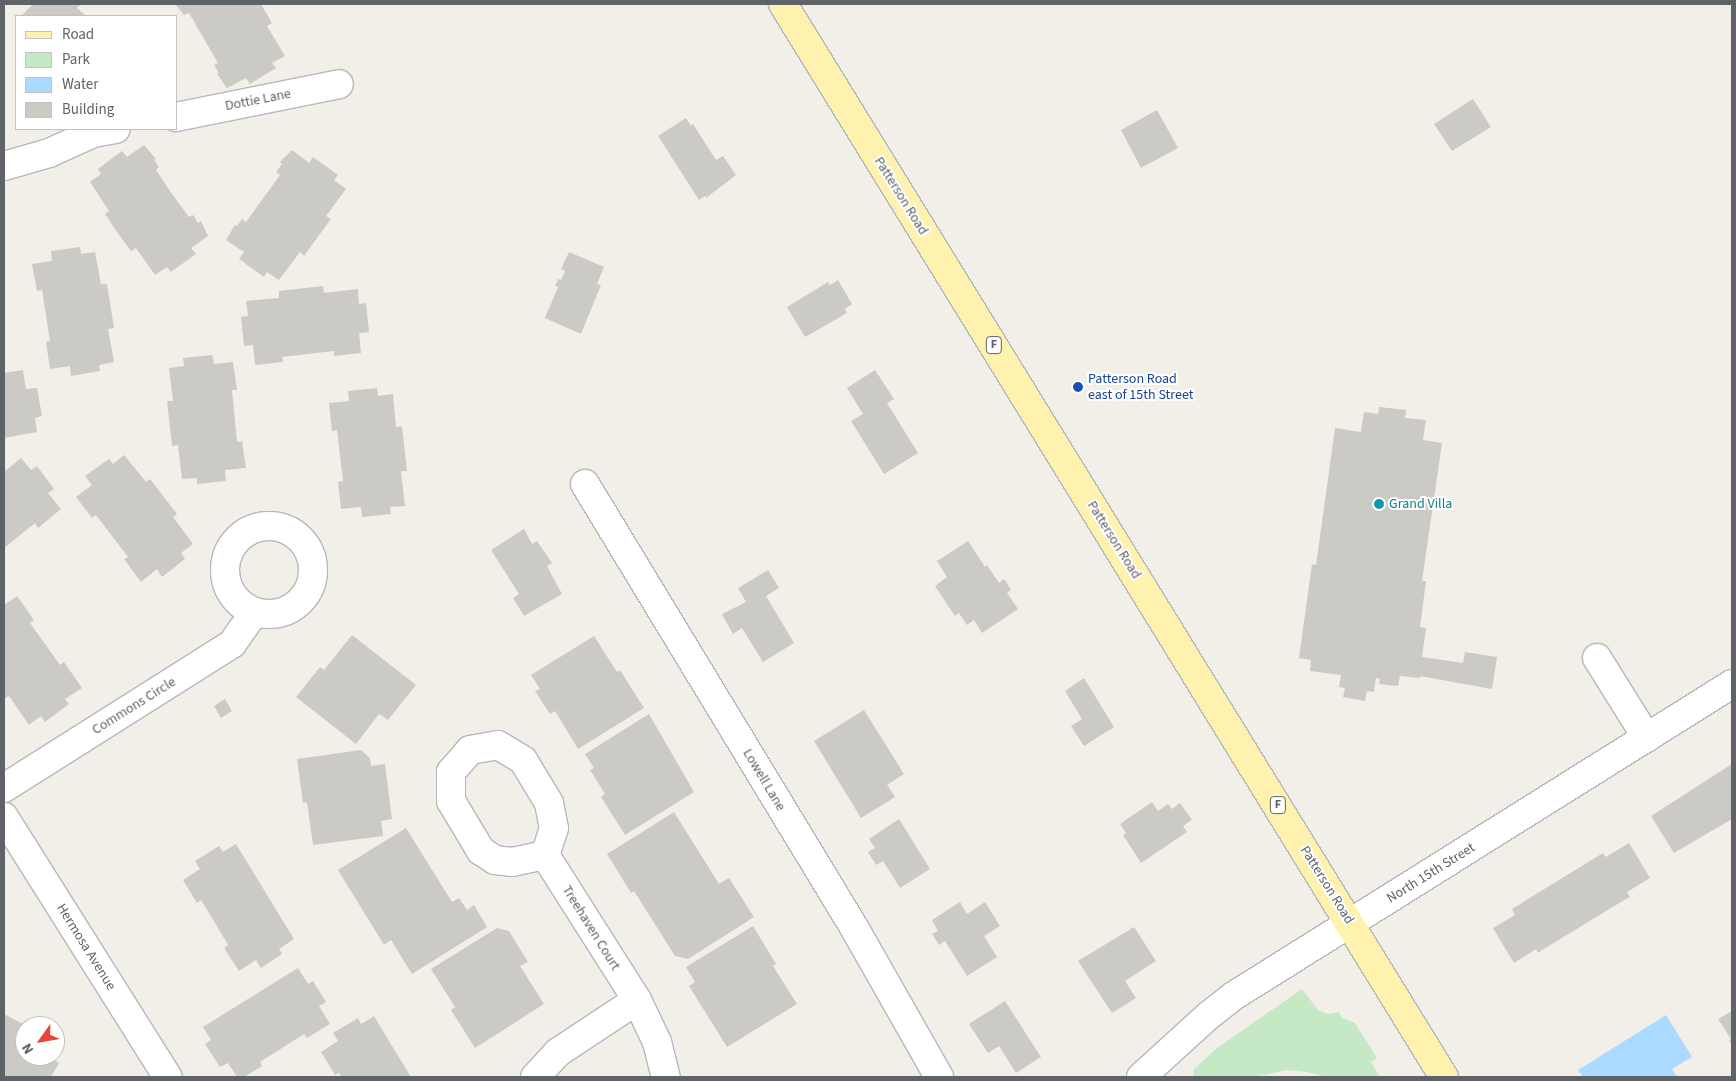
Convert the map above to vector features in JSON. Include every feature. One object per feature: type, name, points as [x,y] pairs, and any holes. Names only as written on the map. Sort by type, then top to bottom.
[{"type":"main road","name":"Patterson Road","points":[[783,4],[1351,923],[1444,1077]]},
{"type":"street","name":"Dottie Lane","points":[[178,117],[339,84]]},
{"type":"street","points":[[4,166],[49,153],[94,133],[110,130]]},
{"type":"street","name":"Lowell Lane","points":[[585,484],[855,929],[939,1077]]},
{"type":"street","name":"Commons Circle","points":[[4,788],[232,644],[254,612]]},
{"type":"street","points":[[1596,658],[1647,738]]},
{"type":"street","name":"North 15th Street","points":[[1141,1077],[1208,1016],[1235,995],[1732,684]]},
{"type":"street","points":[[498,745],[523,760],[549,803],[554,828],[545,855],[513,862],[495,860],[481,851],[451,801],[451,772],[470,750],[498,745]]},
{"type":"street","name":"Hermosa Avenue","points":[[4,817],[168,1077]]},
{"type":"street","name":"Treehaven Court","points":[[545,855],[637,1000],[656,1042],[666,1077]]},
{"type":"street","points":[[535,1077],[557,1053],[637,1000]]},
{"type":"green space","points":[[1302,989],[1318,1010],[1328,1014],[1339,1012],[1342,1018],[1355,1023],[1377,1058],[1371,1062],[1380,1077],[1328,1077],[1287,1070],[1254,1077],[1194,1077],[1193,1070],[1217,1048]]},
{"type":"water","points":[[1666,1015],[1692,1057],[1672,1069],[1677,1077],[1583,1077],[1578,1070]]},
{"type":"building","points":[[33,4],[81,4],[77,8],[85,15],[22,15]]},
{"type":"building","points":[[175,4],[261,4],[272,23],[267,26],[285,56],[272,63],[276,68],[250,84],[246,78],[227,88],[217,74],[219,73],[214,65],[218,63],[189,13],[184,15]]},
{"type":"building","points":[[1473,99],[1491,127],[1452,151],[1434,124]]},
{"type":"building","points":[[1157,110],[1178,148],[1141,168],[1121,130]]},
{"type":"building","points":[[686,118],[691,126],[693,124],[716,160],[723,156],[736,175],[706,198],[705,196],[699,200],[658,136]]},
{"type":"building","points":[[144,145],[156,159],[154,160],[159,167],[156,170],[172,194],[189,217],[193,215],[198,223],[201,221],[208,236],[191,248],[196,254],[171,272],[167,267],[155,275],[136,248],[131,251],[117,232],[105,214],[109,211],[90,182],[101,174],[98,169],[122,151],[127,157]]},
{"type":"building","points":[[292,150],[309,163],[313,157],[338,175],[334,180],[346,189],[326,216],[331,219],[304,256],[300,252],[279,280],[267,272],[264,277],[239,259],[244,252],[226,240],[235,225],[237,226],[242,219],[246,222],[280,175],[276,172],[282,164],[280,162]]},
{"type":"building","points":[[80,247],[81,254],[95,252],[101,284],[107,284],[114,328],[108,329],[114,362],[99,365],[100,371],[71,376],[70,366],[50,369],[46,342],[50,341],[42,290],[37,291],[32,264],[52,261],[51,251]]},
{"type":"building","points":[[569,252],[604,267],[597,284],[601,285],[581,334],[545,318],[558,287],[555,286],[558,279],[561,280],[565,271],[561,269]]},
{"type":"building","points":[[838,280],[852,304],[845,309],[847,313],[805,337],[787,307],[828,282],[830,285]]},
{"type":"building","points":[[323,286],[324,293],[358,289],[359,304],[366,303],[369,332],[359,333],[361,353],[334,356],[334,351],[282,357],[283,362],[255,365],[253,345],[244,346],[241,317],[248,316],[246,301],[279,298],[279,291]]},
{"type":"building","points":[[212,355],[214,364],[233,362],[237,390],[232,390],[237,442],[242,441],[246,468],[225,470],[226,481],[197,484],[197,478],[182,479],[178,445],[172,446],[167,401],[173,401],[169,368],[184,366],[183,358]]},
{"type":"building","points":[[23,370],[26,389],[37,388],[42,416],[35,418],[37,432],[4,438],[4,373]]},
{"type":"building","points":[[875,370],[894,399],[887,403],[918,453],[884,474],[851,421],[863,414],[847,388]]},
{"type":"building","points":[[377,388],[378,396],[393,394],[396,427],[402,426],[407,471],[401,471],[405,506],[390,507],[391,514],[362,517],[361,507],[341,509],[338,482],[343,481],[337,430],[332,431],[329,403],[349,401],[348,391]]},
{"type":"building","name":"Grand Villa","points":[[1379,407],[1406,410],[1405,418],[1426,420],[1423,440],[1442,443],[1422,581],[1426,581],[1420,627],[1426,628],[1422,657],[1463,663],[1465,652],[1497,657],[1492,689],[1420,676],[1420,678],[1400,676],[1398,686],[1379,684],[1380,679],[1376,678],[1374,692],[1367,691],[1365,701],[1343,697],[1345,688],[1339,687],[1341,675],[1310,671],[1311,660],[1299,658],[1312,564],[1316,565],[1335,428],[1361,432],[1364,412],[1378,414]]},
{"type":"building","points":[[124,455],[146,482],[150,479],[177,514],[173,517],[193,544],[181,553],[185,559],[162,577],[157,569],[141,582],[124,559],[128,557],[96,515],[92,518],[76,497],[92,485],[85,476],[109,459],[113,464]]},
{"type":"building","points":[[21,458],[31,470],[37,466],[54,489],[48,493],[61,509],[38,528],[35,523],[4,548],[4,472]]},
{"type":"building","points":[[524,529],[532,544],[537,541],[552,563],[547,566],[562,594],[524,616],[513,598],[519,594],[491,550]]},
{"type":"building","points":[[968,541],[985,567],[987,565],[999,583],[1004,579],[1011,590],[1007,593],[1018,609],[982,633],[974,620],[967,625],[959,613],[955,616],[935,586],[947,577],[937,561]]},
{"type":"building","points":[[768,570],[779,588],[766,596],[794,643],[763,662],[742,628],[733,634],[722,614],[746,602],[738,588]]},
{"type":"building","points":[[17,596],[34,620],[30,623],[60,665],[64,662],[82,688],[65,699],[69,704],[45,722],[41,716],[29,725],[9,696],[4,699],[4,605]]},
{"type":"building","points":[[352,635],[416,685],[388,720],[379,714],[356,744],[296,697],[320,667],[324,670]]},
{"type":"building","points":[[594,636],[617,672],[620,670],[644,708],[578,749],[555,711],[550,714],[535,691],[540,689],[531,675]]},
{"type":"building","points":[[1084,678],[1114,727],[1084,746],[1071,726],[1082,719],[1065,691]]},
{"type":"building","points":[[225,699],[232,711],[221,718],[214,706]]},
{"type":"building","points":[[864,710],[904,774],[887,785],[895,797],[861,818],[814,741]]},
{"type":"building","points":[[649,714],[694,792],[625,835],[601,797],[605,794],[590,770],[594,768],[585,754]]},
{"type":"building","points":[[361,750],[370,758],[371,766],[385,764],[392,819],[381,821],[383,836],[313,845],[307,802],[303,803],[297,759]]},
{"type":"building","points":[[1732,764],[1732,819],[1674,853],[1651,816]]},
{"type":"building","points":[[1152,802],[1158,811],[1168,804],[1172,809],[1180,803],[1192,820],[1183,826],[1187,832],[1141,863],[1123,835],[1126,833],[1120,824]]},
{"type":"building","points":[[674,812],[719,884],[729,878],[754,917],[688,959],[675,956],[634,891],[631,893],[607,854]]},
{"type":"building","points":[[899,819],[930,869],[900,888],[883,861],[876,865],[868,852],[875,848],[869,839]]},
{"type":"building","points":[[406,828],[452,902],[459,898],[467,910],[474,905],[487,927],[412,974],[391,940],[384,945],[338,870]]},
{"type":"building","points":[[1629,843],[1650,878],[1627,892],[1630,897],[1538,953],[1536,949],[1514,963],[1493,928],[1515,915],[1512,909],[1603,853],[1606,857]]},
{"type":"building","points":[[236,844],[294,939],[279,949],[282,954],[261,968],[256,960],[239,971],[224,948],[228,945],[201,900],[197,903],[183,880],[200,869],[195,861],[219,846],[223,852]]},
{"type":"building","points":[[960,902],[967,914],[985,902],[1000,926],[984,936],[997,957],[967,976],[945,941],[939,945],[932,934],[938,931],[932,920]]},
{"type":"building","points":[[753,926],[776,964],[773,966],[797,1004],[727,1047],[689,986],[695,982],[686,967]]},
{"type":"building","points":[[1134,927],[1156,961],[1125,981],[1136,998],[1112,1013],[1078,961]]},
{"type":"building","points":[[497,928],[509,931],[528,962],[520,966],[544,1004],[475,1048],[451,1010],[455,1007],[431,969]]},
{"type":"building","points":[[298,968],[308,984],[313,981],[326,1002],[319,1006],[330,1024],[307,1038],[304,1034],[260,1062],[262,1066],[244,1077],[237,1077],[228,1063],[220,1067],[205,1044],[211,1040],[203,1027]]},
{"type":"building","points":[[1005,1001],[1041,1057],[1016,1073],[999,1046],[988,1053],[969,1024]]},
{"type":"building","points":[[1732,1011],[1732,1046],[1729,1040],[1731,1039],[1718,1019]]},
{"type":"building","points":[[4,1014],[15,1020],[15,1066],[57,1066],[51,1077],[4,1077]]},
{"type":"building","points":[[374,1016],[411,1077],[342,1077],[339,1073],[335,1075],[321,1052],[338,1041],[333,1033],[358,1018],[361,1024]]},
{"type":"place","name":"Patterson Road east of 15th Street","points":[[1078,387]]},
{"type":"place","name":"Grand Villa","points":[[1379,504]]}]
